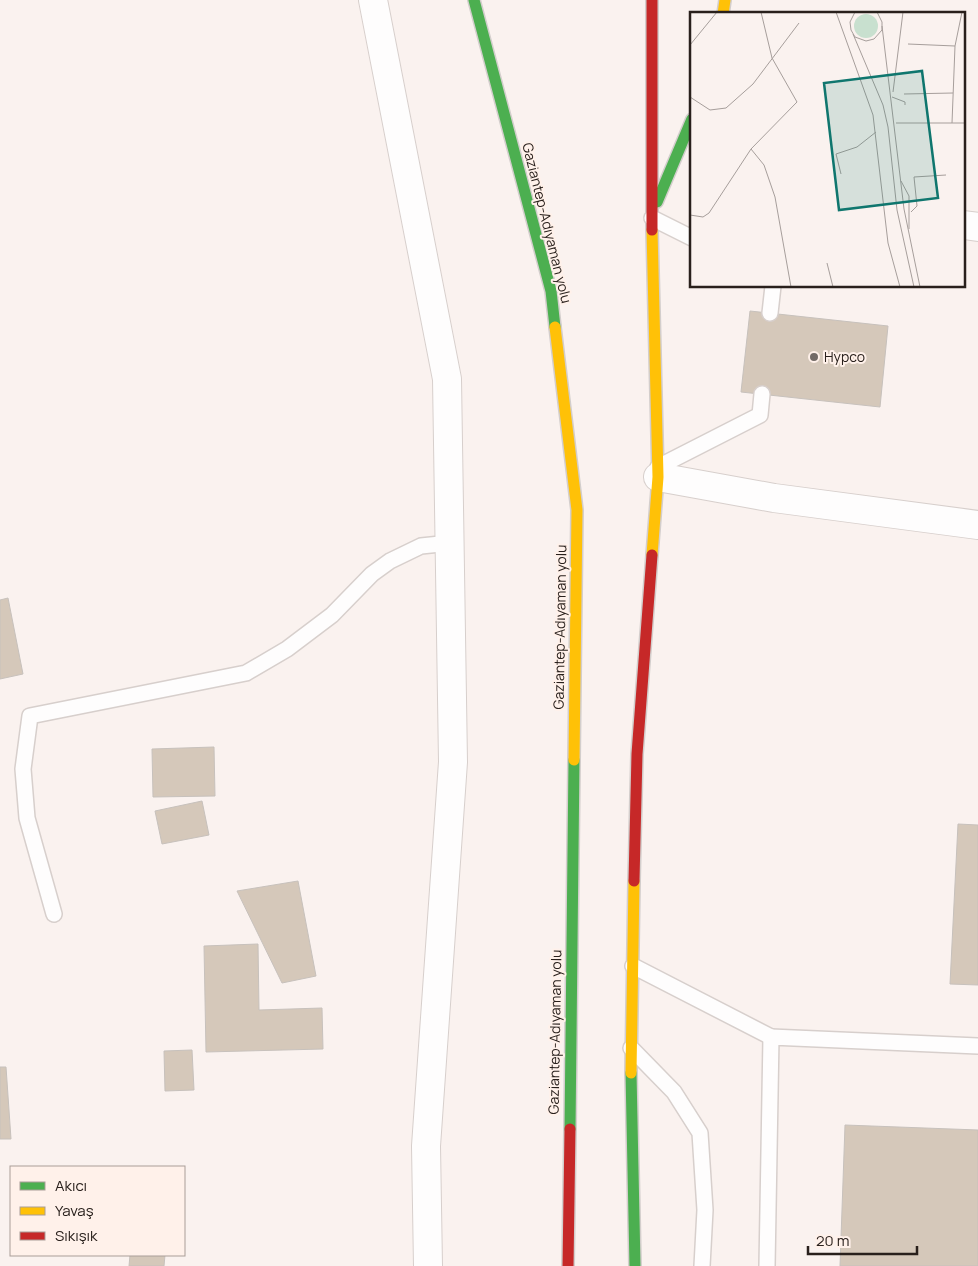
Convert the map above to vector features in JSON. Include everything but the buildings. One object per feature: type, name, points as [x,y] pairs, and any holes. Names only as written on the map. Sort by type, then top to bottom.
[{"type":"highway","name":"Gaziantep-Adıyaman yolu","points":[[474,0],[551,291],[577,510],[568,1266]]},
{"type":"highway","points":[[635,1266],[631,1048],[637,754],[658,472],[652,215],[652,0]]},
{"type":"highway","points":[[652,215],[690,124]]},
{"type":"street","points":[[373,0],[447,379],[453,762],[426,1146],[428,1266]]},
{"type":"street","points":[[658,472],[774,498],[978,526]]},
{"type":"lane","points":[[652,215],[690,237]]},
{"type":"lane","points":[[770,313],[773,288]]},
{"type":"lane","points":[[658,472],[760,415],[762,394]]},
{"type":"lane","points":[[54,914],[27,818],[24,769],[30,716],[246,673],[287,649],[332,615],[372,574],[390,561],[421,546],[450,543]]},
{"type":"lane","points":[[632,966],[771,1037],[978,1046]]},
{"type":"lane","points":[[767,1266],[771,1037]]},
{"type":"lane","points":[[631,1048],[674,1092],[700,1133],[705,1210],[702,1266]]},
{"type":"traffic: fast","points":[[474,0],[551,291],[555,327]]},
{"type":"traffic: fast","points":[[657,202],[690,124]]},
{"type":"traffic: fast","points":[[570,1129],[574,760]]},
{"type":"traffic: fast","points":[[631,1073],[635,1266]]},
{"type":"traffic: slow","points":[[723,12],[725,0]]},
{"type":"traffic: slow","points":[[652,230],[658,477],[652,555]]},
{"type":"traffic: slow","points":[[555,327],[577,510],[574,760]]},
{"type":"traffic: slow","points":[[631,1073],[634,881]]},
{"type":"traffic: jam","points":[[652,0],[652,230]]},
{"type":"traffic: jam","points":[[634,881],[637,754],[652,555]]},
{"type":"traffic: jam","points":[[568,1266],[570,1129]]},
{"type":"place","name":"Hypco","points":[[814,357]]}]
